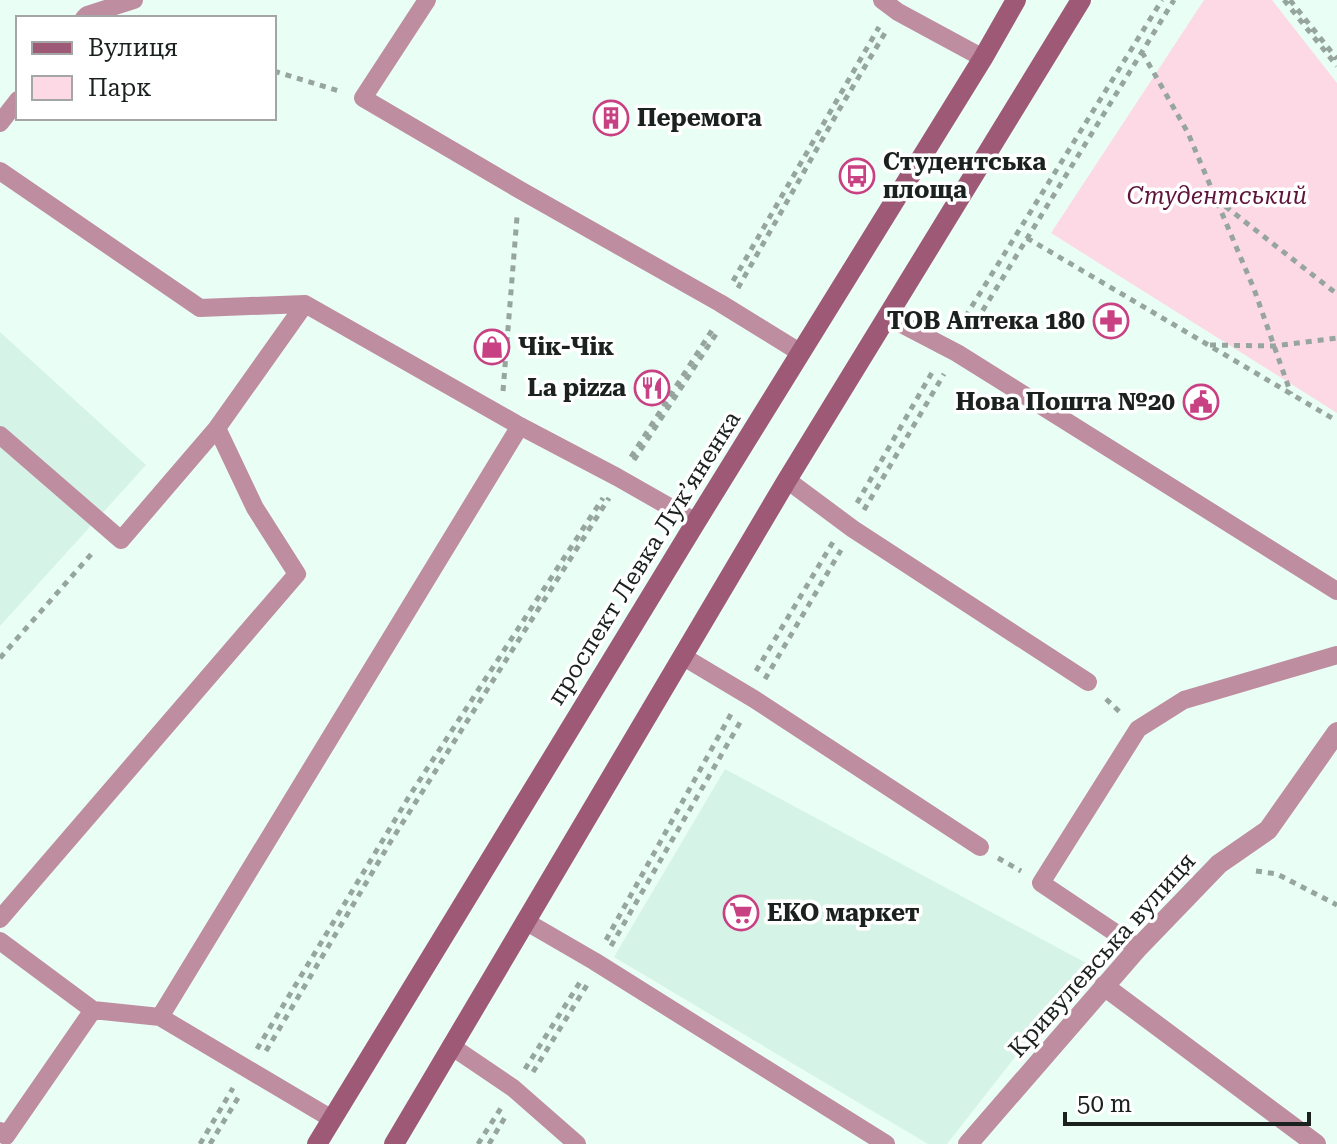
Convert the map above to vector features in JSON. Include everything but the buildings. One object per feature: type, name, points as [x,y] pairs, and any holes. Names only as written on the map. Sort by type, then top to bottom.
[{"type":"main road","name":"проспект Левка Лукʼяненка","points":[[317,1144],[1016,0]]},
{"type":"main road","points":[[394,1144],[787,480],[1081,0]]},
{"type":"street","name":"Кривулевська вулиця","points":[[968,1144],[1138,948],[1219,864],[1268,830],[1337,732]]},
{"type":"street","points":[[1104,986],[1316,1144]]},
{"type":"lane","points":[[86,16],[134,0]]},
{"type":"lane","points":[[427,0],[363,98],[725,315],[801,353]]},
{"type":"lane","points":[[890,6],[983,58]]},
{"type":"lane","points":[[0,123],[16,103]]},
{"type":"lane","points":[[0,171],[200,308],[305,304],[696,522]]},
{"type":"lane","points":[[0,435],[121,540],[217,428],[305,304]]},
{"type":"lane","points":[[888,317],[951,350],[1337,591]]},
{"type":"lane","points":[[160,1017],[520,426]]},
{"type":"lane","points":[[0,919],[297,574],[255,508],[217,428]]},
{"type":"lane","points":[[787,480],[849,526],[1088,682]]},
{"type":"lane","points":[[1138,948],[1041,883],[1138,729],[1184,700],[1337,655]]},
{"type":"lane","points":[[682,656],[980,847]]},
{"type":"lane","points":[[525,921],[886,1144]]},
{"type":"lane","points":[[0,941],[93,1010],[160,1017],[332,1119]]},
{"type":"lane","points":[[0,1131],[6,1136],[93,1010]]},
{"type":"lane","points":[[451,1046],[516,1091],[577,1144]]},
{"type":"path","points":[[478,1144],[516,1091],[597,963],[748,696],[951,350],[1162,0]]},
{"type":"path","points":[[597,963],[748,696],[951,350],[1027,238],[1174,0]]},
{"type":"path","points":[[1287,0],[1337,59]]},
{"type":"path","points":[[1287,0],[1337,66]]},
{"type":"path","points":[[731,284],[890,6]]},
{"type":"path","points":[[619,478],[725,315],[839,110],[890,6]]},
{"type":"path","points":[[1142,51],[1188,133],[1254,289],[1291,394]]},
{"type":"path","points":[[276,72],[363,98]]},
{"type":"path","points":[[501,416],[520,190]]},
{"type":"path","points":[[1215,199],[1337,294]]},
{"type":"path","points":[[1027,238],[1337,421]]},
{"type":"path","points":[[200,1144],[725,315]]},
{"type":"path","points":[[1209,345],[1274,346],[1337,338]]},
{"type":"path","points":[[0,658],[111,532]]},
{"type":"path","points":[[1088,682],[1138,729]]},
{"type":"path","points":[[980,847],[1041,883]]},
{"type":"path","points":[[1219,864],[1277,874],[1337,905]]},
{"type":"path","points":[[210,1144],[250,1069]]},
{"type":"path","points":[[489,1144],[516,1091]]},
{"type":"shaded area","points":[[0,332],[146,465],[0,626]]},
{"type":"shaded area","points":[[725,769],[1088,964],[947,1144],[928,1144],[614,957]]},
{"type":"green space","name":"Студентський","points":[[1204,0],[1272,0],[1337,83],[1337,413],[1051,233]]},
{"type":"place","name":"Перемога","points":[[611,118]]},
{"type":"place","name":"Студентська площа","points":[[857,176]]},
{"type":"place","name":"ТОВ Аптека 180","points":[[1111,321]]},
{"type":"place","name":"Чік-Чік","points":[[492,347]]},
{"type":"place","name":"La pizza","points":[[652,388]]},
{"type":"place","name":"Нова Пошта №20","points":[[1201,402]]},
{"type":"place","name":"ЕКО маркет","points":[[741,913]]}]
